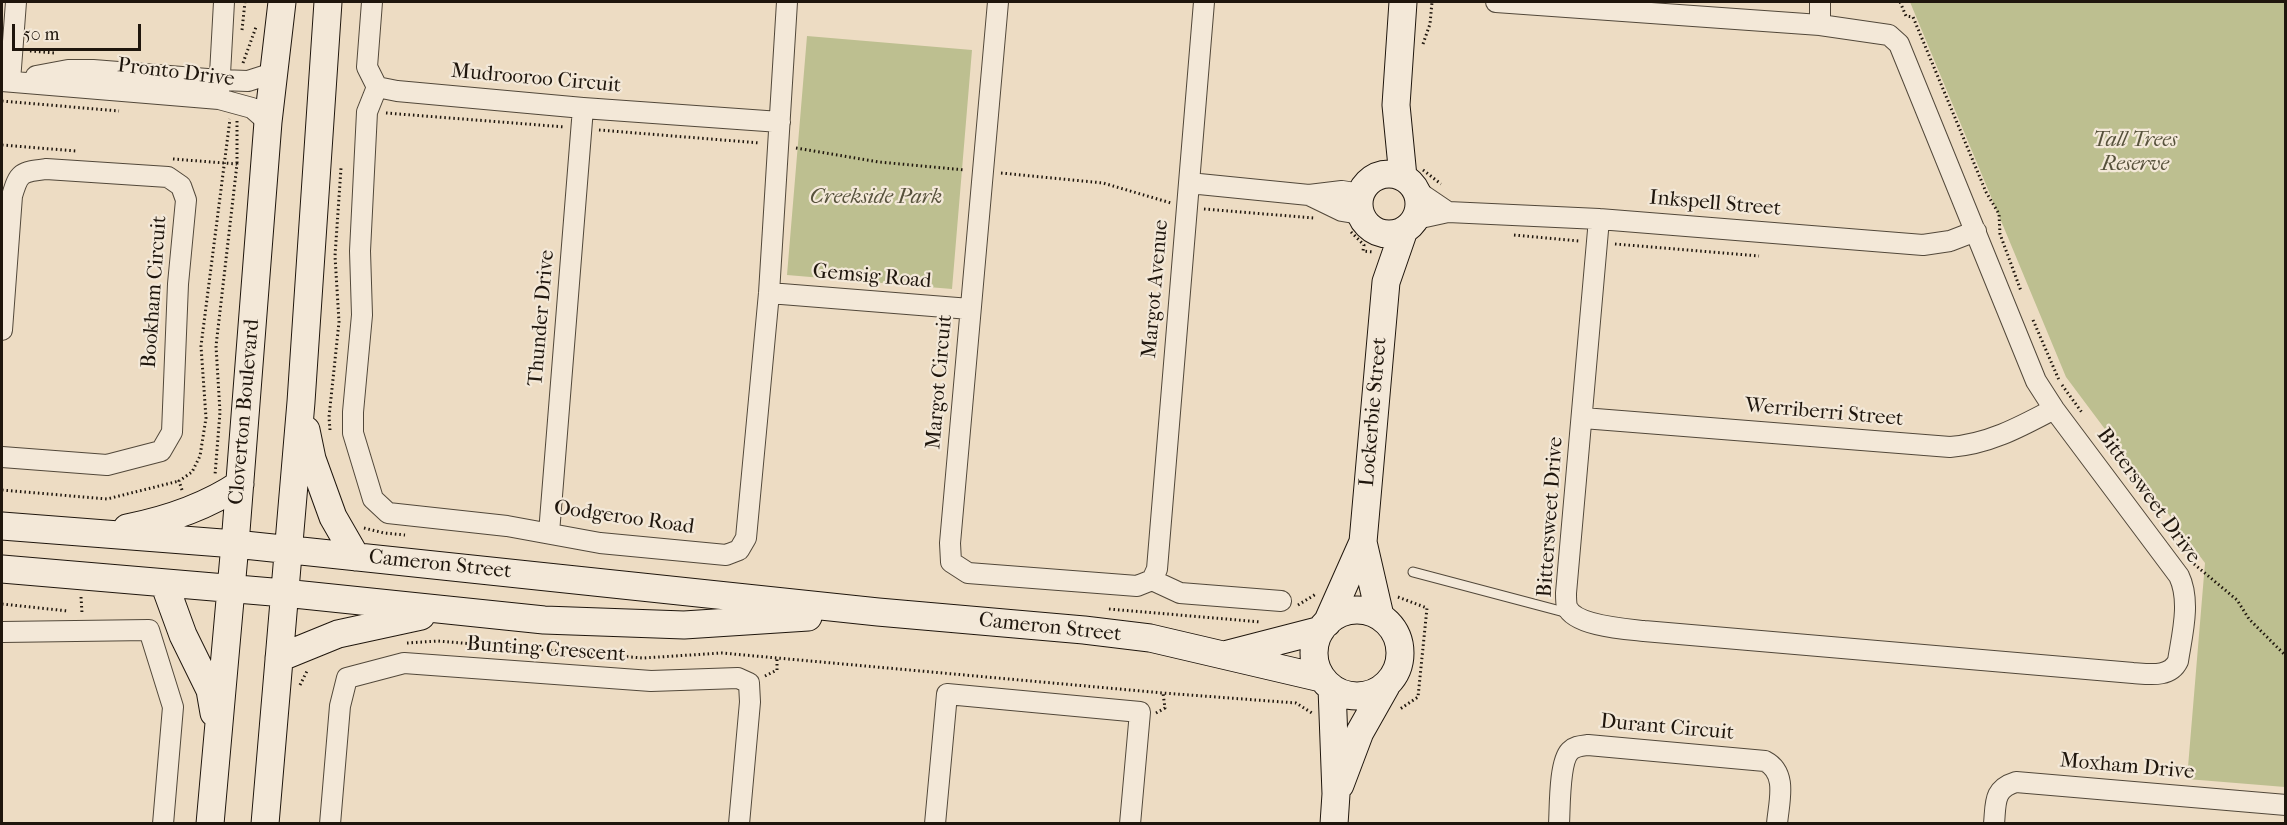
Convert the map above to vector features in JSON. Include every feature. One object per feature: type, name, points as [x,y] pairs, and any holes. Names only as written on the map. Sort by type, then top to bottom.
[{"type":"street","points":[[6,81],[16,2]]},
{"type":"street","points":[[224,2],[224,94]]},
{"type":"street","name":"Cloverton Boulevard","points":[[210,824],[240,484],[268,123],[282,2]]},
{"type":"street","points":[[265,824],[301,402],[328,2]]},
{"type":"street","points":[[372,2],[367,67],[377,87]]},
{"type":"street","name":"Oodgeroo Road","points":[[377,87],[367,112],[360,251],[362,315],[353,412],[353,433],[373,499],[388,513],[507,526],[600,543],[726,555],[739,550],[746,538],[769,293],[788,2]]},
{"type":"street","name":"Margot Circuit","points":[[998,2],[950,543],[951,562],[968,573],[1137,586],[1152,580]]},
{"type":"street","name":"Margot Avenue","points":[[1152,580],[1157,568],[1204,2]]},
{"type":"street","points":[[1386,282],[1366,216],[1396,105],[1403,2]]},
{"type":"street","name":"Bittersweet Drive","points":[[1496,2],[1820,25],[1888,35],[1899,44],[2036,381],[2054,409],[2179,576],[2185,588],[2178,661],[2175,667],[2168,672],[2153,674],[2121,672],[1644,631],[1593,623],[1573,615],[1567,607],[1566,593],[1599,219]]},
{"type":"street","points":[[1820,2],[1820,25]]},
{"type":"street","name":"Pronto Drive","points":[[224,94],[248,81],[273,73]]},
{"type":"street","name":"Pronto Drive","points":[[6,81],[224,94],[252,108],[268,123]]},
{"type":"street","name":"Mudrooroo Circuit","points":[[377,87],[397,91],[583,108],[780,122]]},
{"type":"street","points":[[1386,282],[1410,224],[1419,210],[1396,105]]},
{"type":"street","name":"Thunder Drive","points":[[549,533],[583,108]]},
{"type":"street","name":"Bookham Circuit","points":[[2,330],[12,196],[18,178],[26,172],[46,169],[168,177],[181,186],[186,200],[178,284],[172,432],[167,444],[162,451],[106,465],[2,457]]},
{"type":"street","points":[[1366,216],[1384,174],[1414,179],[1445,211]]},
{"type":"street","points":[[1189,183],[1309,195],[1342,191],[1382,234],[1392,234],[1410,224]]},
{"type":"street","name":"Inkspell Street","points":[[1410,224],[1442,215],[1445,211],[1599,219],[1923,246],[1950,241],[1976,231]]},
{"type":"street","name":"Lockerbie Street","points":[[1363,542],[1386,282]]},
{"type":"street","name":"Gemsig Road","points":[[769,293],[970,309]]},
{"type":"street","points":[[301,402],[312,459],[333,517],[356,557]]},
{"type":"street","name":"Werriberri Street","points":[[1583,418],[1950,447],[1971,446],[1988,441],[2015,430],[2054,409]]},
{"type":"street","points":[[94,533],[153,523],[214,501],[240,484]]},
{"type":"street","name":"Cameron Street","points":[[2,526],[235,544],[878,612],[1117,634],[1150,638],[1326,683]]},
{"type":"street","points":[[1334,824],[1336,794],[1333,728],[1326,683],[1315,664],[1314,649],[1363,542]]},
{"type":"street","points":[[1363,542],[1380,616]]},
{"type":"street","name":"Cameron Street","points":[[2,569],[231,588],[544,620],[684,625],[878,612]]},
{"type":"street","points":[[1152,580],[1180,593],[1287,604]]},
{"type":"street","points":[[164,583],[183,635],[210,690],[217,737]]},
{"type":"street","points":[[279,658],[338,634],[452,610]]},
{"type":"street","points":[[1221,656],[1324,627],[1339,614],[1354,610],[1367,611],[1380,616],[1390,625],[1398,637],[1401,650],[1400,663],[1395,676],[1386,686],[1360,732],[1336,794]]},
{"type":"street","points":[[2,632],[149,630],[173,707],[163,824]]},
{"type":"street","name":"Bunting Crescent","points":[[330,824],[340,706],[347,678],[404,663],[651,681],[738,678],[749,683]]},
{"type":"street","points":[[739,824],[750,702],[749,683]]},
{"type":"street","points":[[1326,683],[1345,695],[1360,697],[1386,686]]},
{"type":"street","points":[[935,824],[947,694],[1140,712],[1130,824]]},
{"type":"street","name":"Durant Circuit","points":[[1559,824],[1564,762],[1569,752],[1578,746],[1588,746],[1765,761],[1773,765],[1780,778],[1777,824]]},
{"type":"street","name":"Moxham Drive","points":[[1994,824],[1997,796],[2001,789],[2016,782],[2286,805]]},
{"type":"lane","points":[[1413,572],[1573,615]]},
{"type":"path","points":[[240,35],[245,2]]},
{"type":"path","points":[[1423,45],[1430,24],[1432,2]]},
{"type":"path","points":[[1900,2],[1906,16],[1913,17],[1986,192],[1999,214],[2000,234],[2024,299]]},
{"type":"path","points":[[2,490],[108,499],[178,482],[192,472],[200,456],[206,418],[201,346],[224,94]]},
{"type":"path","points":[[2,101],[127,111]]},
{"type":"path","points":[[367,112],[779,145],[879,162],[1103,183],[1187,207],[1325,219]]},
{"type":"path","points":[[331,440],[329,417],[339,322],[335,256],[341,159]]},
{"type":"path","points":[[1414,179],[1439,180],[1442,185],[1445,211]]},
{"type":"path","points":[[1366,216],[1354,233],[1364,245],[1363,251],[1366,216]]},
{"type":"path","points":[[2032,319],[2059,380],[2085,417]]},
{"type":"path","points":[[178,482],[182,493]]},
{"type":"path","points":[[333,517],[353,516],[362,528],[407,535]]},
{"type":"path","points":[[2194,564],[2237,600],[2249,620],[2286,656]]},
{"type":"path","points":[[1287,604],[1328,587],[1343,588]]},
{"type":"path","points":[[1373,588],[1388,591],[1402,600],[1427,608],[1418,697],[1399,709]]},
{"type":"path","points":[[2,604],[70,612]]},
{"type":"path","points":[[1103,609],[1270,623]]},
{"type":"path","points":[[400,643],[438,641],[643,658],[722,653],[1296,703],[1316,715],[1321,727],[1333,728]]},
{"type":"path","points":[[297,690],[308,670],[325,661],[320,642]]},
{"type":"path","points":[[749,683],[777,670],[777,658]]},
{"type":"green space","name":"Tall Trees Reserve","points":[[1910,2],[2285,2],[2285,787],[2187,779],[2205,563],[2066,377]]},
{"type":"green space","name":"Creekside Park","points":[[807,36],[972,50],[952,289],[787,275]]}]
